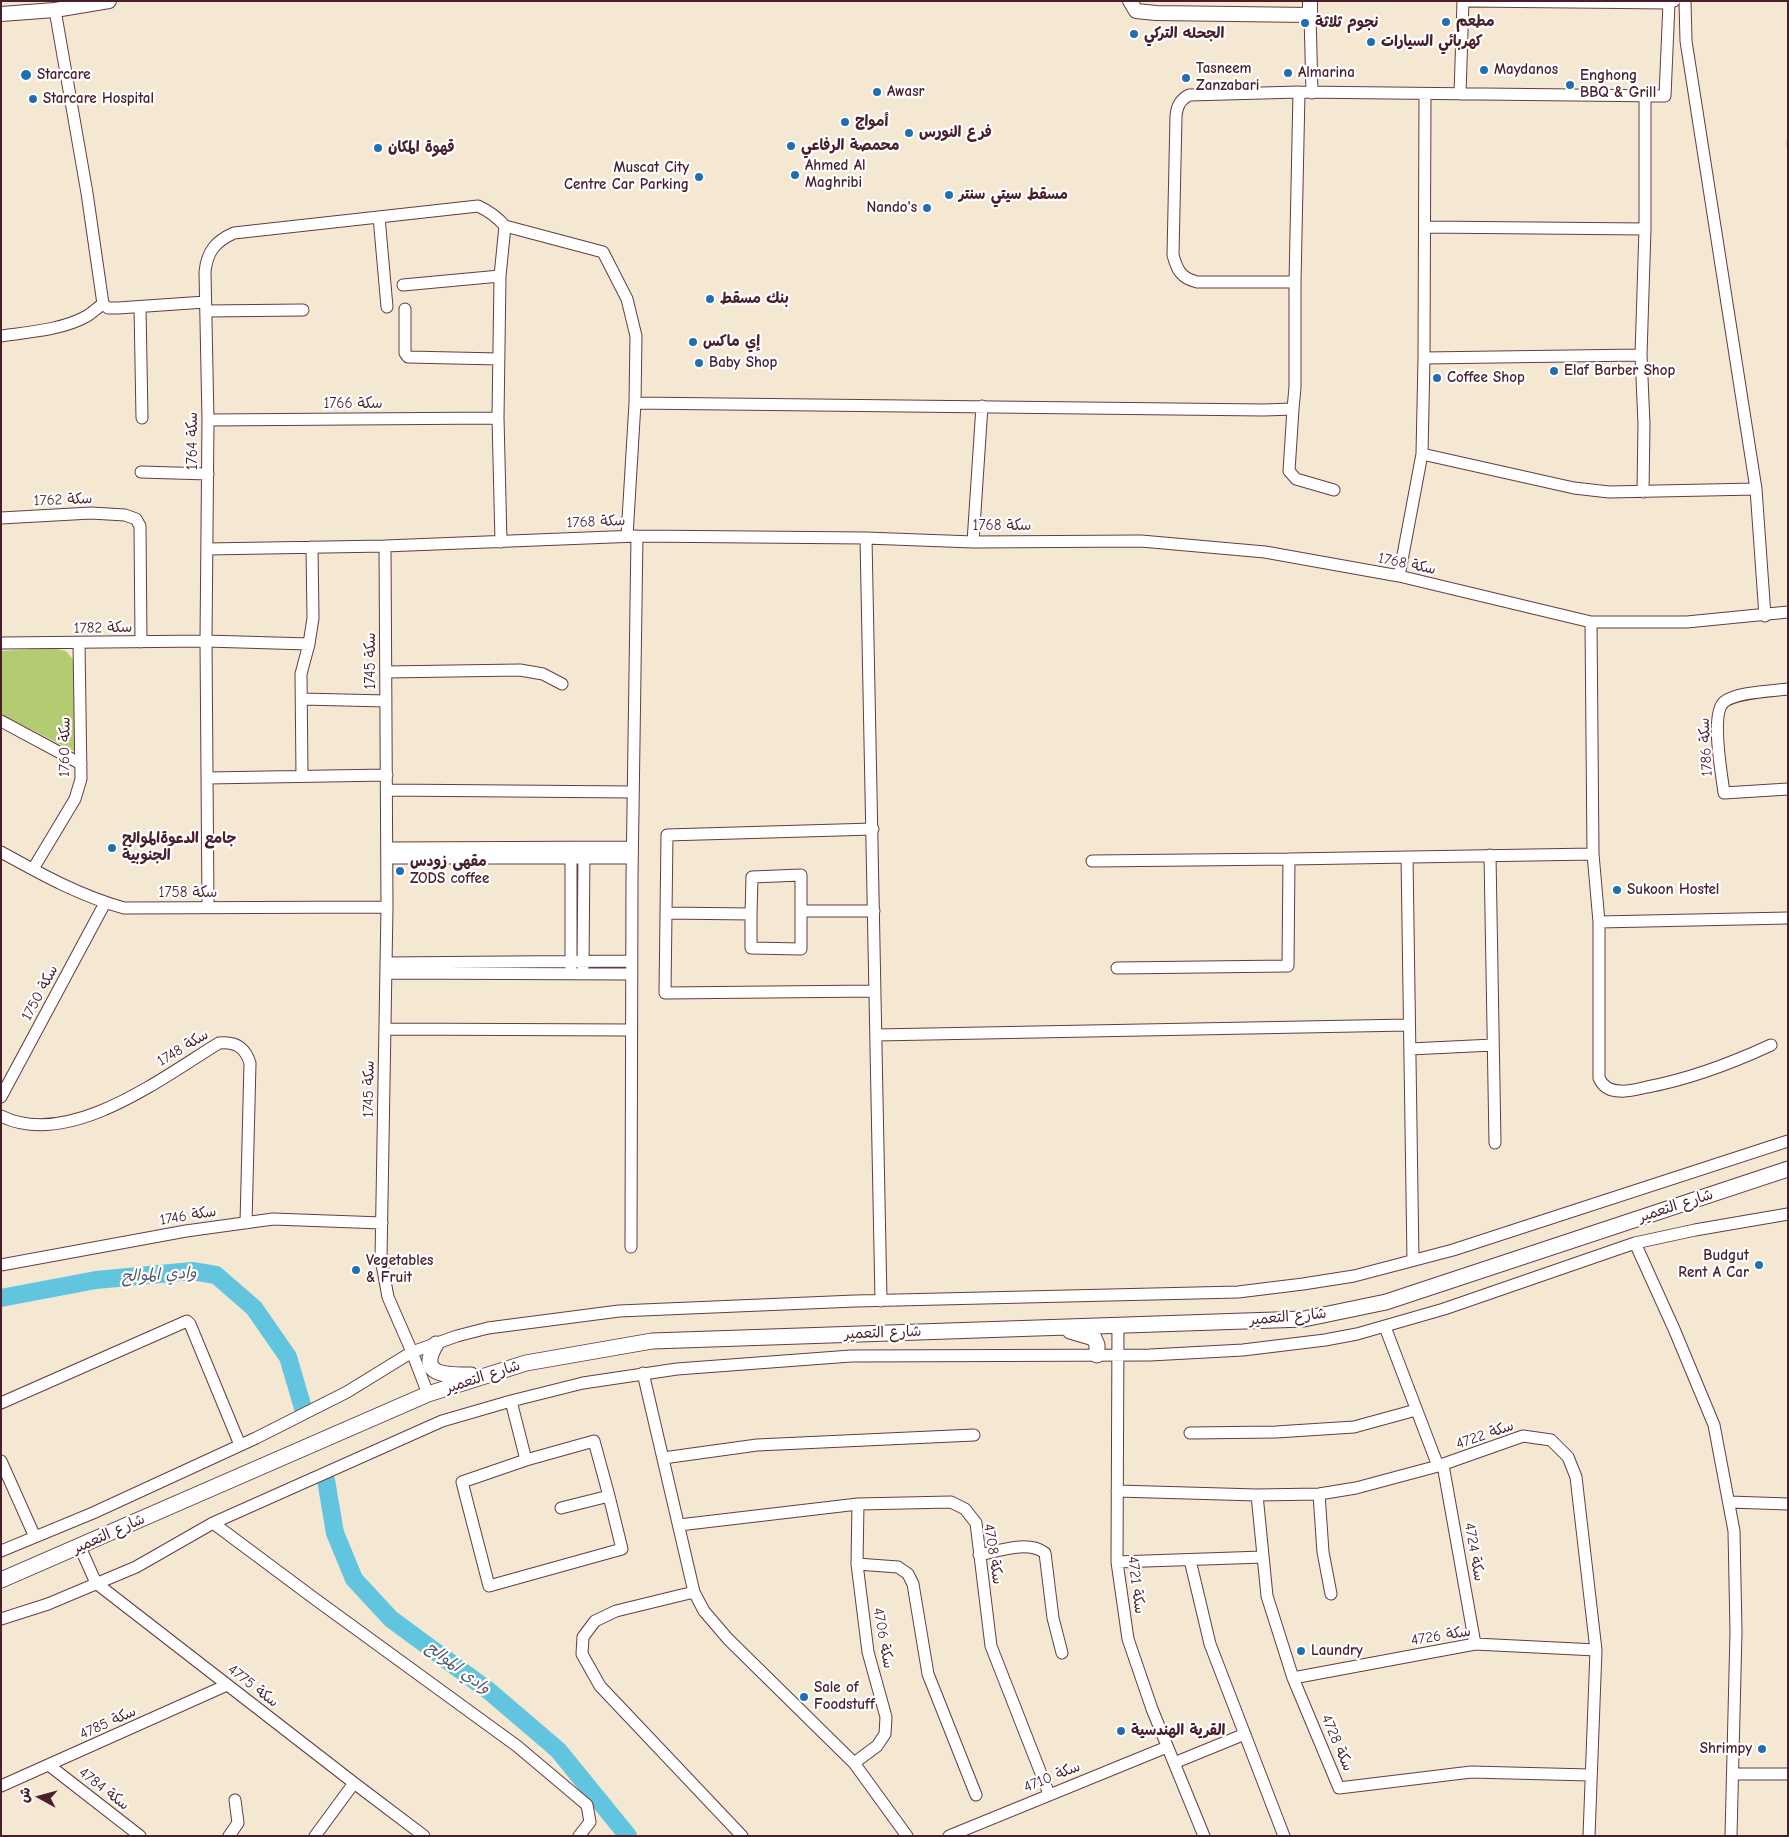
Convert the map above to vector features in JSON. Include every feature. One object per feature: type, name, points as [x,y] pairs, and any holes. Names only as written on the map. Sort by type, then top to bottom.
[{"type":"main road","name":"شارع التعمير","points":[[1,1580],[428,1394],[526,1363],[652,1341],[1304,1318],[1386,1302],[1788,1169]]},
{"type":"main road","points":[[1060,1326],[1069,1331],[1094,1338],[1097,1345],[1097,1355]]},
{"type":"main road","points":[[436,1344],[429,1360],[436,1372],[449,1376],[488,1375]]},
{"type":"street","points":[[1,9],[109,1]]},
{"type":"street","points":[[1130,1],[1136,11],[1156,13],[1310,8],[1312,93]]},
{"type":"street","points":[[1460,94],[1463,1]]},
{"type":"street","points":[[1295,282],[1197,282],[1191,281],[1179,273],[1173,255],[1176,126],[1179,103],[1189,95],[1299,92],[1425,95],[1665,96],[1672,2],[1469,1]]},
{"type":"street","points":[[1686,1],[1686,41],[1756,489],[1765,616]]},
{"type":"street","points":[[1,14],[53,6]]},
{"type":"street","points":[[53,6],[88,193],[103,304],[108,308],[205,306],[303,310]]},
{"type":"street","points":[[1299,92],[1295,386],[1289,471],[1296,479],[1334,490]]},
{"type":"street","points":[[1399,576],[1422,454],[1425,95]]},
{"type":"street","points":[[1643,492],[1644,424],[1641,355],[1646,228],[1645,96]]},
{"type":"street","name":"سكة 1764","points":[[208,907],[206,641],[208,420],[205,306],[206,262],[209,252],[222,238],[234,233],[478,206],[490,212],[505,226]]},
{"type":"street","points":[[379,217],[387,307]]},
{"type":"street","points":[[501,542],[498,418],[500,276],[505,226],[603,252],[627,299],[635,329],[632,536],[631,1247]]},
{"type":"street","points":[[1425,227],[1646,228]]},
{"type":"street","points":[[402,286],[500,276]]},
{"type":"street","points":[[1,336],[53,328],[86,316],[103,304]]},
{"type":"street","points":[[140,307],[142,418]]},
{"type":"street","points":[[405,309],[405,353],[408,357],[499,359]]},
{"type":"street","points":[[1424,358],[1641,355]]},
{"type":"street","points":[[635,403],[1293,409]]},
{"type":"street","points":[[973,542],[982,406]]},
{"type":"street","name":"سكة 1766","points":[[208,420],[498,418]]},
{"type":"street","points":[[1422,454],[1574,488],[1609,492],[1756,489]]},
{"type":"street","points":[[141,472],[208,474]]},
{"type":"street","name":"سكة 1762","points":[[1,518],[90,513],[125,515],[136,520],[140,526],[142,642]]},
{"type":"street","name":"سكة 1768","points":[[208,549],[385,546],[632,536],[866,538],[973,542],[1141,541],[1265,552],[1399,576],[1591,622],[1686,622],[1765,616],[1788,612]]},
{"type":"street","points":[[866,538],[881,1301]]},
{"type":"street","name":"سكة 1745","points":[[385,546],[387,907],[381,1259],[393,1310],[428,1394]]},
{"type":"street","points":[[302,776],[302,674],[313,618],[312,548]]},
{"type":"street","points":[[1591,622],[1593,854],[1599,922],[1597,1029],[1599,1078],[1602,1085],[1621,1092],[1667,1083],[1741,1059],[1771,1045]]},
{"type":"street","name":"سكة 1782","points":[[1,643],[79,644],[206,641],[309,644]]},
{"type":"street","name":"سكة 1760","points":[[33,869],[75,799],[81,779],[79,644]]},
{"type":"street","points":[[386,672],[520,670],[543,674],[562,684]]},
{"type":"street","name":"سكة 1786","points":[[1788,689],[1737,696],[1728,700],[1720,707],[1717,723],[1724,793],[1788,789]]},
{"type":"street","points":[[302,699],[386,701]]},
{"type":"street","points":[[1,721],[81,764]]},
{"type":"street","points":[[207,778],[387,775]]},
{"type":"street","points":[[387,790],[633,792]]},
{"type":"street","points":[[873,829],[667,835],[665,993],[875,991]]},
{"type":"street","name":"سكة 1758","points":[[1,852],[71,889],[105,903],[124,908],[387,907]]},
{"type":"street","points":[[387,853],[632,853]]},
{"type":"street","points":[[571,853],[571,973]]},
{"type":"street","points":[[583,973],[584,853]]},
{"type":"street","points":[[1092,861],[1593,854]]},
{"type":"street","points":[[1490,855],[1495,1143]]},
{"type":"street","points":[[1407,856],[1413,1260]]},
{"type":"street","points":[[1117,968],[1288,966],[1289,859]]},
{"type":"street","points":[[801,875],[801,949],[751,948],[751,914],[752,877],[801,875]]},
{"type":"street","name":"سكة 1750","points":[[1,1097],[105,903]]},
{"type":"street","points":[[801,911],[874,911]]},
{"type":"street","points":[[666,913],[751,914]]},
{"type":"street","points":[[1599,922],[1788,918]]},
{"type":"street","points":[[386,968],[631,960]]},
{"type":"street","points":[[386,968],[631,974]]},
{"type":"street","points":[[876,1035],[1410,1025]]},
{"type":"street","points":[[385,1029],[631,1030]]},
{"type":"street","name":"سكة 1748","points":[[1,1116],[19,1123],[38,1125],[82,1118],[139,1093],[219,1043],[237,1044],[248,1054],[250,1063],[246,1223]]},
{"type":"street","points":[[1410,1049],[1493,1045]]},
{"type":"street","points":[[1,1552],[240,1446],[347,1392],[412,1352],[488,1328],[620,1311],[881,1301],[1238,1292],[1354,1276],[1453,1250],[1788,1141]]},
{"type":"street","points":[[1,1619],[48,1604],[136,1567],[213,1523],[442,1421],[583,1383],[677,1369],[851,1356],[1118,1355],[1243,1350],[1325,1340],[1385,1327],[1453,1306],[1635,1243],[1695,1230],[1788,1214]]},
{"type":"street","name":"سكة 1746","points":[[1,1265],[186,1231],[273,1219],[382,1223]]},
{"type":"street","points":[[1635,1243],[1674,1329],[1714,1425],[1734,1531],[1736,1632],[1731,1836]]},
{"type":"street","points":[[1,1403],[186,1321],[190,1324],[240,1446]]},
{"type":"street","name":"سكة 4721","points":[[1118,1324],[1117,1562],[1128,1639],[1152,1709],[1204,1836]]},
{"type":"street","name":"سكة 4724","points":[[1385,1327],[1416,1410],[1441,1466],[1475,1644]]},
{"type":"street","points":[[643,1373],[694,1592],[704,1611],[728,1638],[854,1763],[907,1836]]},
{"type":"street","points":[[511,1401],[526,1460]]},
{"type":"street","points":[[1190,1433],[1276,1432],[1354,1427],[1416,1410]]},
{"type":"street","points":[[664,1458],[757,1445],[974,1435]]},
{"type":"street","name":"سكة 4722","points":[[1117,1491],[1257,1495],[1319,1494],[1356,1488],[1441,1466],[1523,1436],[1551,1440],[1568,1456],[1576,1477],[1596,1650],[1589,1836]]},
{"type":"street","points":[[594,1441],[622,1549],[489,1586],[462,1482],[526,1460],[594,1441]]},
{"type":"street","points":[[1,1461],[35,1537]]},
{"type":"street","points":[[1319,1494],[1323,1552],[1331,1594]]},
{"type":"street","name":"سكة 4728","points":[[1257,1495],[1267,1596],[1293,1678],[1339,1788],[1471,1772],[1590,1775]]},
{"type":"street","points":[[561,1508],[609,1496]]},
{"type":"street","name":"سكة 4708","points":[[679,1525],[858,1504],[951,1502],[965,1509],[976,1523],[991,1646],[1049,1794]]},
{"type":"street","points":[[1729,1502],[1788,1504]]},
{"type":"street","name":"سكة 4706","points":[[854,1763],[877,1746],[886,1734],[886,1717],[868,1652],[857,1564],[858,1504]]},
{"type":"street","points":[[213,1523],[517,1746],[580,1799],[587,1805],[590,1822],[579,1836]]},
{"type":"street","name":"سكة 4775","points":[[80,1547],[96,1583],[354,1784],[424,1836]]},
{"type":"street","points":[[979,1555],[1026,1547],[1038,1548],[1045,1553],[1052,1618],[1062,1653]]},
{"type":"street","points":[[1117,1562],[1263,1557]]},
{"type":"street","points":[[1190,1560],[1210,1644],[1284,1836]]},
{"type":"street","points":[[857,1564],[898,1567],[908,1574],[913,1584],[928,1674],[976,1795]]},
{"type":"street","points":[[694,1592],[616,1611],[595,1621],[583,1637],[582,1654],[600,1686],[742,1836]]},
{"type":"street","name":"سكة 4726","points":[[1293,1678],[1475,1644],[1596,1650]]},
{"type":"street","name":"سكة 4785","points":[[1,1786],[50,1766],[227,1685]]},
{"type":"street","points":[[1174,1763],[1244,1734]]},
{"type":"street","name":"سكة 4710","points":[[949,1836],[1167,1747]]},
{"type":"street","name":"سكة 4784","points":[[50,1766],[140,1836]]},
{"type":"street","points":[[1734,1774],[1788,1774]]},
{"type":"street","points":[[315,1836],[354,1784]]},
{"type":"street","points":[[229,1836],[238,1824],[235,1800]]},
{"type":"green space","points":[[52,648],[66,651],[75,662],[77,753],[1,714],[1,651]]},
{"type":"waterway","name":"وادي الموالح","points":[[1,1298],[96,1280],[192,1271],[216,1275],[254,1308],[288,1357],[303,1408]]},
{"type":"waterway","name":"وادي الموالح","points":[[326,1480],[335,1533],[354,1579],[391,1619],[489,1691],[558,1750],[628,1836]]},
{"type":"place","name":"مطعم","points":[[1446,22]]},
{"type":"place","name":"نجوم ثلاثة","points":[[1305,23]]},
{"type":"place","name":"الجحله التركي","points":[[1134,34]]},
{"type":"place","name":"كهربائي السيارات","points":[[1371,42]]},
{"type":"place","name":"Maydanos","points":[[1484,70]]},
{"type":"place","name":"Almarina","points":[[1288,73]]},
{"type":"place","name":"Starcare","points":[[26,75]]},
{"type":"place","name":"Tasneem Zanzabari","points":[[1186,78]]},
{"type":"place","name":"Enghong BBQ & Grill","points":[[1570,85]]},
{"type":"place","name":"Awasr","points":[[877,92]]},
{"type":"place","name":"Starcare Hospital","points":[[33,99]]},
{"type":"place","name":"أمواج","points":[[845,122]]},
{"type":"place","name":"فرع النورس","points":[[909,133]]},
{"type":"place","name":"محمصة الرفاعي","points":[[791,146]]},
{"type":"place","name":"قهوة المكان","points":[[378,148]]},
{"type":"place","name":"Ahmed Al Maghribi","points":[[795,175]]},
{"type":"place","name":"Muscat City Centre Car Parking","points":[[699,177]]},
{"type":"place","name":"مسقط سيتي سنتر","points":[[949,195]]},
{"type":"place","name":"Nando's","points":[[927,208]]},
{"type":"place","name":"بنك مسقط","points":[[710,299]]},
{"type":"place","name":"إي ماكس","points":[[693,342]]},
{"type":"place","name":"Baby Shop","points":[[699,363]]},
{"type":"place","name":"Elaf Barber Shop","points":[[1554,371]]},
{"type":"place","name":"Coffee Shop","points":[[1437,378]]},
{"type":"place","name":"جامع الدعوةالموالح الجنوبية","points":[[112,848]]},
{"type":"place","name":"مقهى زودس ZODS coffee","points":[[400,871]]},
{"type":"place","name":"Sukoon Hostel","points":[[1617,890]]},
{"type":"place","name":"Budgut Rent A Car","points":[[1759,1265]]},
{"type":"place","name":"Vegetables & Fruit","points":[[356,1270]]},
{"type":"place","name":"Laundry","points":[[1301,1651]]},
{"type":"place","name":"Sale of Foodstuff","points":[[804,1697]]},
{"type":"place","name":"القرية الهندسية","points":[[1121,1731]]},
{"type":"place","name":"Shrimpy","points":[[1762,1749]]}]
